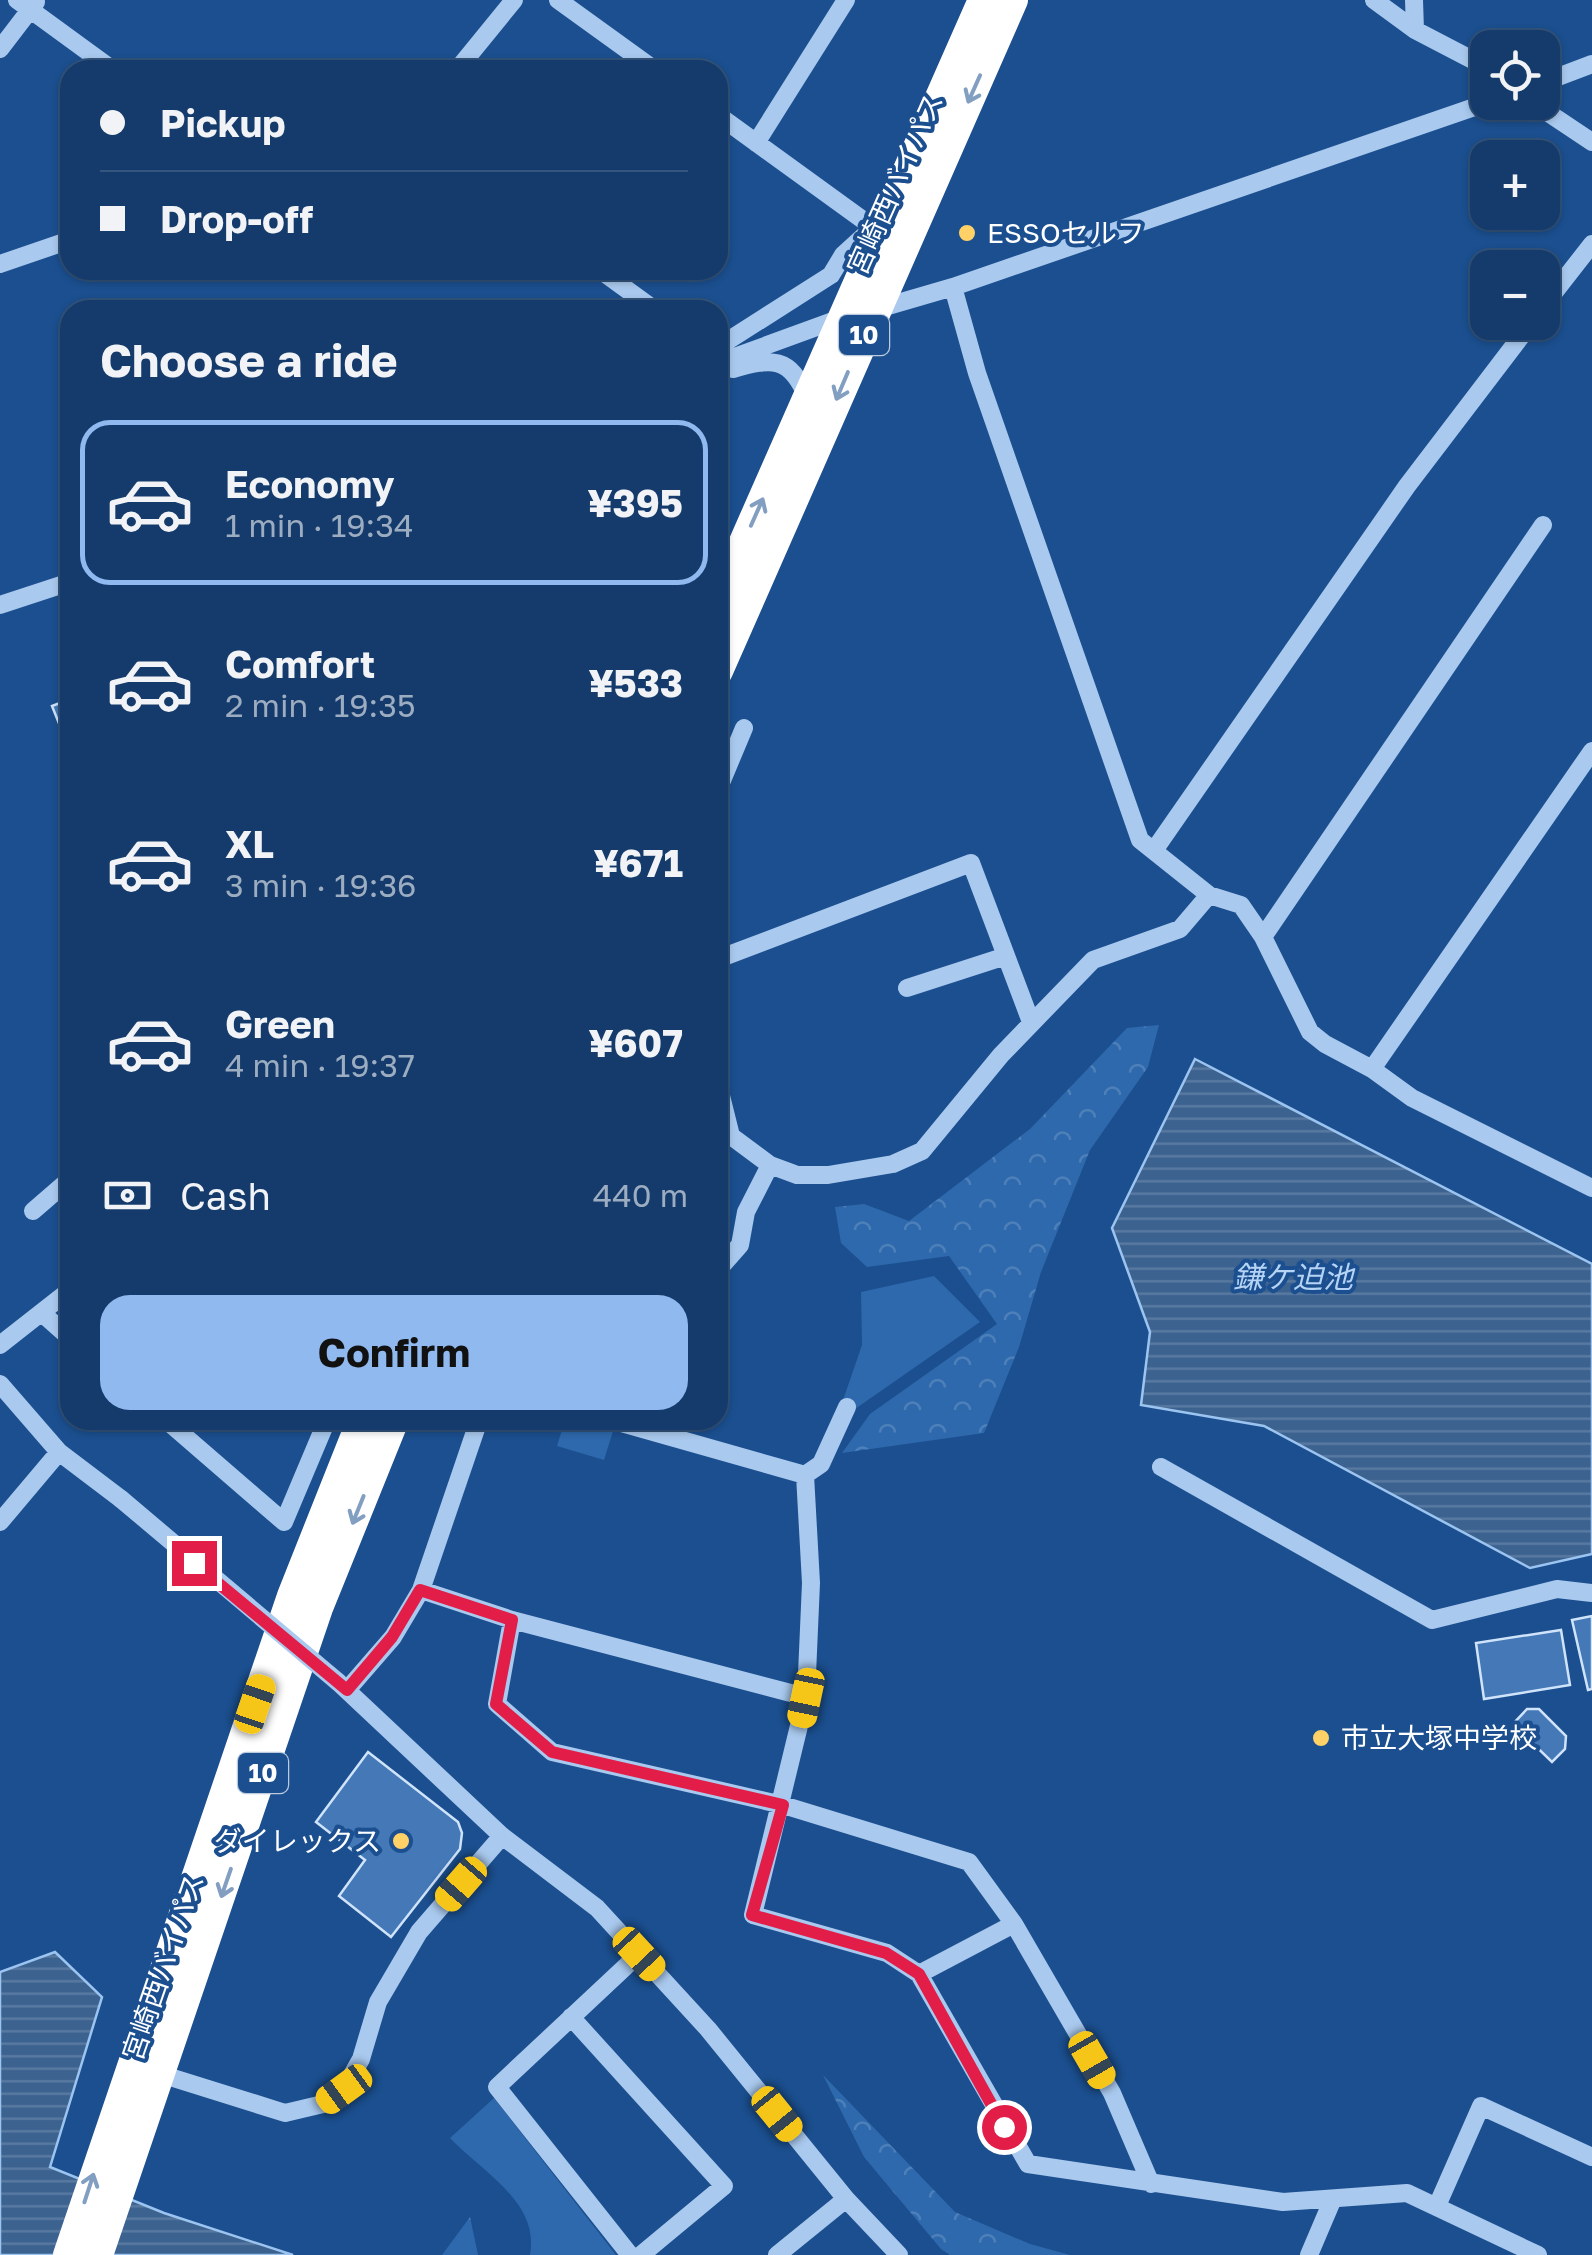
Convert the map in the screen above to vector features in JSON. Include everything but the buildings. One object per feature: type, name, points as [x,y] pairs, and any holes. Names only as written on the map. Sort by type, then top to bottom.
[{"type":"highway","name":"宮崎西バイパス","points":[[728,579],[801,411],[860,313],[892,203],[983,0]]},
{"type":"highway","name":"宮崎西バイパス","points":[[728,646],[860,313],[1014,0]]},
{"type":"highway","name":"宮崎西バイパス","points":[[98,2255],[125,2125],[132,2065],[292,1596],[358,1430]]},
{"type":"highway","name":"宮崎西バイパス","points":[[68,2255],[125,2125],[161,2075],[318,1608],[390,1430]]},
{"type":"street","points":[[465,60],[514,0]]},
{"type":"street","points":[[558,0],[642,60]]},
{"type":"street","points":[[756,142],[846,0]]},
{"type":"street","points":[[1374,0],[1415,30],[1470,59]]},
{"type":"street","points":[[1414,0],[1415,30]]},
{"type":"street","points":[[0,49],[28,3],[99,60]]},
{"type":"street","points":[[1560,76],[1592,64]]},
{"type":"street","points":[[728,362],[860,313],[953,287],[1470,109]]},
{"type":"street","points":[[1559,120],[1592,142]]},
{"type":"street","points":[[728,121],[874,228]]},
{"type":"street","points":[[728,340],[830,275],[892,203]]},
{"type":"street","points":[[0,264],[60,243]]},
{"type":"street","points":[[1560,285],[1592,244]]},
{"type":"street","points":[[614,280],[641,300]]},
{"type":"street","points":[[953,287],[977,373],[1140,840],[1209,894],[1241,905],[1264,937],[1310,1032],[1347,1060],[1372,1069],[1412,1098],[1592,1188]]},
{"type":"street","points":[[1156,849],[1407,486],[1518,340]]},
{"type":"street","points":[[728,365],[765,360],[785,366],[799,377],[807,397],[801,411]]},
{"type":"street","points":[[1264,937],[1542,525]]},
{"type":"street","points":[[0,605],[60,585]]},
{"type":"street","points":[[728,766],[744,728]]},
{"type":"street","points":[[1372,1069],[1592,750]]},
{"type":"street","points":[[728,954],[971,863],[1031,1022]]},
{"type":"street","points":[[728,1124],[731,1136],[770,1164],[797,1175],[828,1175],[893,1164],[922,1151],[1031,1022],[1093,960],[1180,928],[1209,894]]},
{"type":"street","points":[[907,988],[1006,956]]},
{"type":"street","points":[[728,1259],[740,1245],[746,1212],[770,1164]]},
{"type":"street","points":[[32,1211],[60,1188]]},
{"type":"street","points":[[0,1345],[60,1299]]},
{"type":"street","points":[[42,1314],[60,1329]]},
{"type":"street","points":[[0,1384],[58,1452],[121,1500],[342,1686],[502,1836],[596,1908],[708,2029],[846,2199],[899,2255]]},
{"type":"street","points":[[805,1476],[821,1464],[847,1407]]},
{"type":"street","points":[[178,1430],[284,1522],[320,1430]]},
{"type":"street","points":[[342,1686],[392,1637],[420,1590],[476,1430]]},
{"type":"street","points":[[646,1430],[805,1476]]},
{"type":"street","points":[[0,1522],[58,1452]]},
{"type":"street","points":[[1162,1467],[1432,1620],[1556,1590],[1592,1593]]},
{"type":"street","points":[[805,1476],[811,1583],[806,1698],[783,1805],[752,1915],[886,1953],[919,1974],[1028,2164],[1283,2202],[1408,2193],[1538,2255]]},
{"type":"street","points":[[420,1590],[512,1620],[806,1698]]},
{"type":"street","points":[[512,1620],[496,1704],[552,1752],[783,1805],[969,1862],[1014,1924],[1112,2093],[1151,2184]]},
{"type":"street","points":[[132,2065],[285,2113],[324,2104],[344,2089],[362,2059],[378,2002],[419,1932],[502,1836]]},
{"type":"street","points":[[919,1974],[1014,1924]]},
{"type":"street","points":[[630,2255],[497,2087],[639,1954]]},
{"type":"street","points":[[571,2018],[724,2186],[641,2255]]},
{"type":"street","points":[[1437,2206],[1481,2106],[1592,2158]]},
{"type":"street","points":[[777,2255],[846,2199]]},
{"type":"street","points":[[1309,2255],[1332,2201]]},
{"type":"green space","points":[[1159,1025],[1148,1067],[1090,1150],[1041,1272],[1019,1347],[984,1433],[842,1453],[870,1414],[997,1324],[949,1256],[867,1267],[841,1243],[835,1207],[864,1204],[909,1221],[1030,1129],[1127,1028]]},
{"type":"green space","points":[[934,1276],[980,1322],[855,1409],[841,1406],[862,1345],[861,1292]]},
{"type":"green space","points":[[562,1430],[613,1430],[604,1460],[557,1446]]},
{"type":"green space","points":[[823,2075],[955,2212],[1030,2244],[1070,2255],[950,2255],[941,2249],[864,2157]]},
{"type":"green space","points":[[494,2098],[616,2255],[530,2255],[531,2236],[517,2203],[450,2138]]},
{"type":"green space","points":[[470,2217],[478,2255],[442,2255]]},
{"type":"water","name":"鎌ケ迫池","points":[[1195,1059],[1592,1264],[1592,1554],[1530,1568],[1264,1426],[1141,1405],[1150,1332],[1112,1228]]},
{"type":"water","points":[[55,1952],[102,1997],[50,2167],[164,2213],[293,2255],[0,2255],[0,1972]]},
{"type":"place","name":"ESSOセルフ","points":[[967,233]]},
{"type":"place","name":"市立大塚中学校","points":[[1321,1738]]},
{"type":"place","name":"ダイレックス","points":[[401,1841]]},
{"type":"route","points":[[194,1563],[347,1690],[392,1637],[420,1590],[512,1620],[496,1704],[552,1752],[783,1805],[752,1915],[886,1953],[919,1974],[1004,2127]]}]
